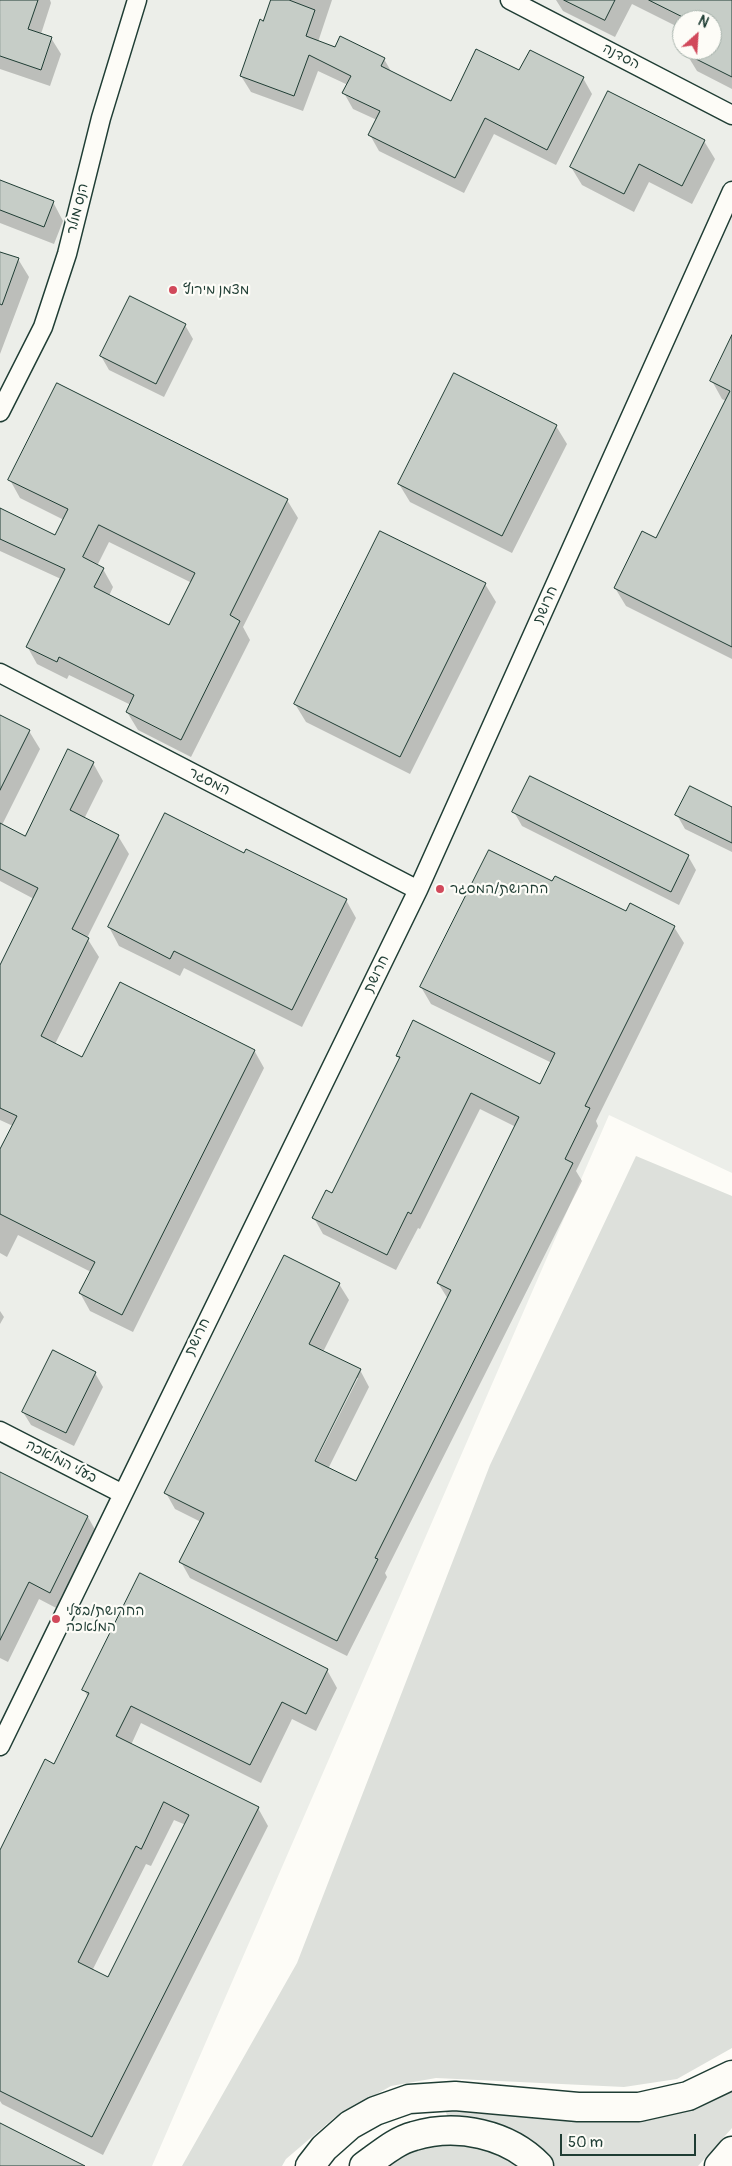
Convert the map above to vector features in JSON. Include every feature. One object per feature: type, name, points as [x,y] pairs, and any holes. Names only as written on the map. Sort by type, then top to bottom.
[{"type":"highway","points":[[310,2166],[324,2148],[350,2125],[375,2111],[409,2099],[455,2096],[578,2106],[639,2107],[688,2096],[732,2075]]},
{"type":"highway","points":[[364,2166],[388,2148],[413,2136],[438,2131],[462,2130],[485,2134],[530,2156],[539,2166]]},
{"type":"highway","points":[[719,2166],[732,2150]]},
{"type":"street","name":"הנס מולר","points":[[0,412],[42,327],[66,254],[101,118],[137,0]]},
{"type":"street","name":"הסדנה","points":[[510,0],[732,115]]},
{"type":"street","name":"חרושת","points":[[0,1746],[418,890],[732,191]]},
{"type":"street","name":"המסגר","points":[[0,674],[418,890]]},
{"type":"street","name":"בעלי המלאכה","points":[[0,1430],[122,1494]]},
{"type":"shaded area","points":[[0,0],[732,0],[732,1173],[609,1115],[152,2166],[0,2166]]},
{"type":"shaded area","points":[[636,1156],[732,1196],[732,2048],[677,2079],[624,2087],[436,2078],[391,2086],[334,2118],[286,2159],[282,2166],[182,2166],[297,1963],[490,1465]]},
{"type":"shaded area","points":[[732,2089],[732,2128],[698,2166],[554,2166],[537,2148],[448,2118],[444,2107],[658,2116],[705,2104]]},
{"type":"shaded area","points":[[459,2140],[502,2154],[519,2166],[382,2166],[426,2142]]},
{"type":"building","points":[[0,0],[38,0],[28,29],[52,37],[41,70],[0,56]]},
{"type":"building","points":[[271,0],[289,0],[315,10],[306,36],[335,47],[340,36],[385,58],[381,66],[451,101],[476,49],[519,70],[530,50],[584,77],[547,150],[485,118],[455,178],[368,135],[380,111],[342,93],[351,76],[309,55],[294,96],[240,76],[260,19],[263,21]]},
{"type":"building","points":[[564,0],[615,0],[605,20]]},
{"type":"building","points":[[649,0],[732,0],[732,77],[698,60],[722,60],[722,10],[672,12]]},
{"type":"building","points":[[608,91],[705,140],[682,186],[639,164],[624,194],[570,167]]},
{"type":"building","points":[[0,180],[54,201],[44,227],[0,210]]},
{"type":"building","points":[[0,252],[19,258],[2,305],[0,304]]},
{"type":"building","points":[[130,296],[186,324],[156,384],[100,356]]},
{"type":"building","points":[[732,335],[732,647],[614,588],[642,531],[656,538],[730,391],[710,381]]},
{"type":"building","points":[[454,373],[557,425],[502,536],[398,484]]},
{"type":"building","points":[[57,383],[288,499],[230,615],[240,621],[181,740],[126,712],[134,695],[59,657],[57,662],[26,647],[65,569],[0,539],[0,508],[55,535],[68,509],[8,480]],"holes":[[[99,525],[195,573],[169,625],[94,587],[104,568],[83,557]]]},
{"type":"building","points":[[380,531],[486,583],[400,757],[294,704]]},
{"type":"building","points":[[0,715],[30,730],[0,790]]},
{"type":"building","points":[[68,749],[94,762],[70,810],[119,835],[72,929],[89,938],[41,1036],[82,1057],[120,982],[255,1050],[122,1315],[79,1293],[95,1262],[0,1214],[0,1149],[17,1116],[0,1108],[0,965],[38,888],[0,869],[0,823],[25,836]]},
{"type":"building","points":[[530,776],[689,855],[671,892],[512,812]]},
{"type":"building","points":[[690,786],[732,807],[732,843],[675,815]]},
{"type":"building","points":[[165,813],[244,853],[246,849],[347,899],[292,1010],[174,951],[170,959],[108,927]]},
{"type":"building","points":[[489,850],[552,881],[555,876],[626,911],[630,903],[675,926],[585,1106],[590,1108],[565,1159],[573,1163],[375,1558],[378,1559],[337,1641],[179,1562],[204,1513],[164,1493],[284,1255],[340,1283],[309,1344],[361,1369],[315,1461],[356,1481],[451,1290],[437,1283],[519,1117],[471,1093],[411,1214],[408,1212],[387,1255],[312,1218],[326,1190],[332,1193],[400,1057],[396,1056],[413,1020],[540,1084],[555,1053],[420,987]]},
{"type":"building","points":[[53,1350],[96,1372],[66,1433],[22,1412]]},
{"type":"building","points":[[0,1472],[88,1516],[50,1593],[29,1582],[0,1640]]},
{"type":"building","points":[[140,1573],[328,1669],[306,1714],[282,1702],[250,1765],[131,1706],[116,1736],[259,1807],[92,2137],[0,2091],[0,1850],[45,1759],[54,1764],[89,1693],[82,1690]],"holes":[[[164,1802],[189,1815],[108,1977],[78,1962],[136,1846],[141,1849]]]},
{"type":"building","points":[[0,2123],[85,2166],[0,2166]]},
{"type":"place","name":"מצמן מירוץ","points":[[173,290]]},
{"type":"place","name":"החרושת/המסגר","points":[[440,889]]},
{"type":"place","name":"החרושת/בעלי המלאכה","points":[[56,1619]]}]
